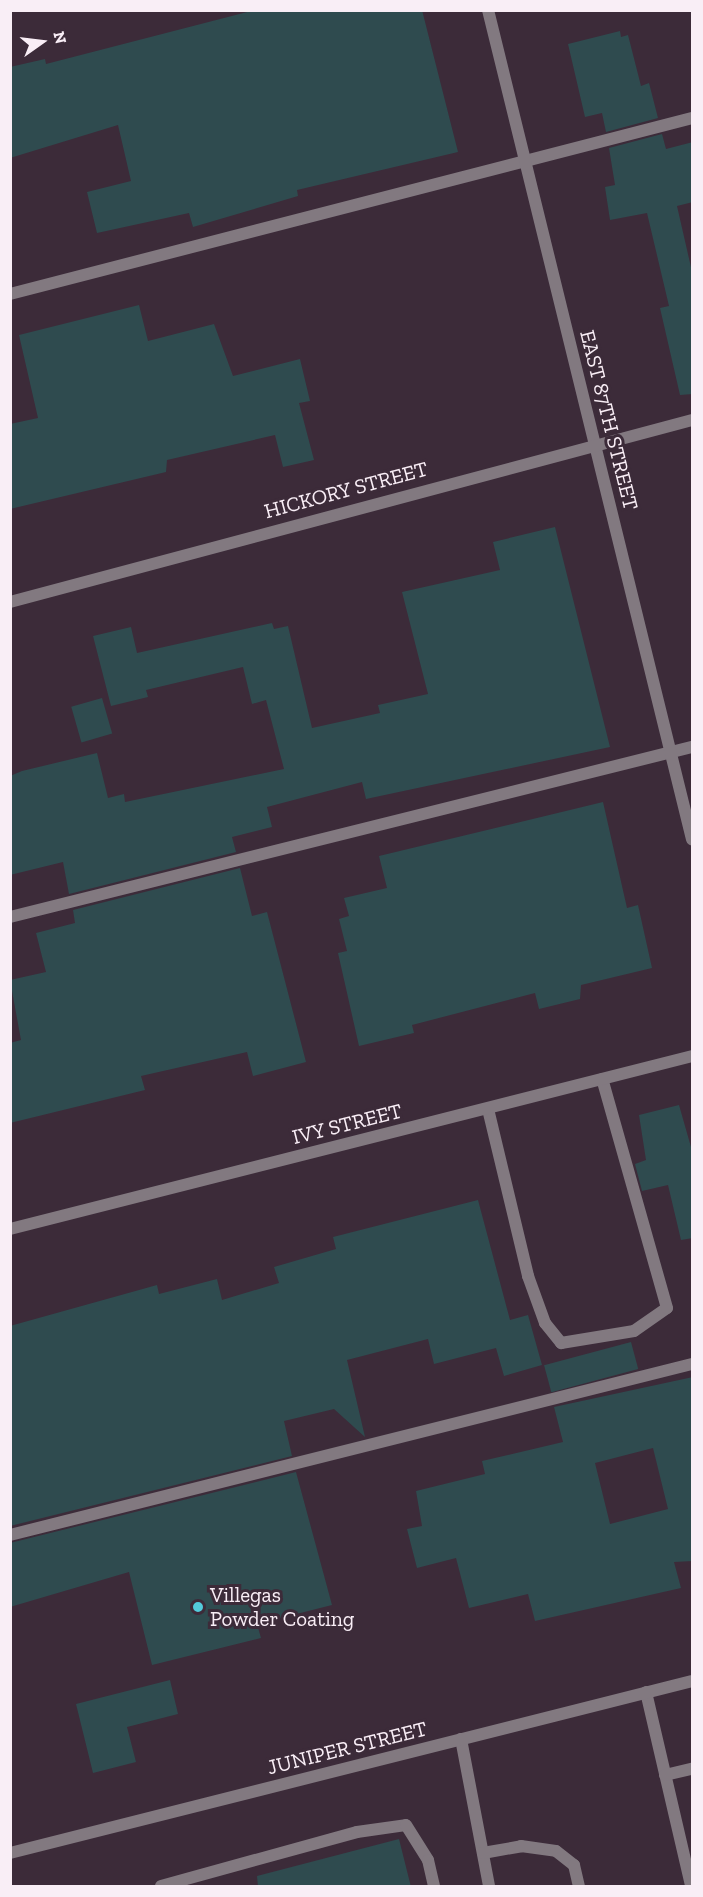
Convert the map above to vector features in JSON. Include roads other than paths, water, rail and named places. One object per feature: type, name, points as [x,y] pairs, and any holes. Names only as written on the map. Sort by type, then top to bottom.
[{"type":"street","name":"EAST 87TH STREET","points":[[488,10],[693,839]]},
{"type":"street","points":[[10,294],[693,118]]},
{"type":"street","name":"HICKORY STREET","points":[[10,602],[595,443],[693,420]]},
{"type":"street","points":[[10,917],[693,747]]},
{"type":"street","name":"IVY STREET","points":[[10,1229],[693,1056]]},
{"type":"street","points":[[488,1108],[528,1276],[545,1323],[561,1343],[634,1331],[667,1308],[602,1079]]},
{"type":"street","points":[[10,1535],[693,1364]]},
{"type":"street","name":"JUNIPER STREET","points":[[10,1853],[693,1681]]},
{"type":"street","points":[[646,1692],[691,1887]]},
{"type":"street","points":[[460,1739],[489,1887]]},
{"type":"street","points":[[665,1775],[693,1769]]},
{"type":"street","points":[[160,1887],[357,1832],[406,1824],[428,1860],[434,1887]]},
{"type":"street","points":[[483,1853],[521,1846],[556,1851],[574,1865],[579,1887]]},
{"type":"place","name":"Villegas Powder Coating","points":[[198,1607]]}]
